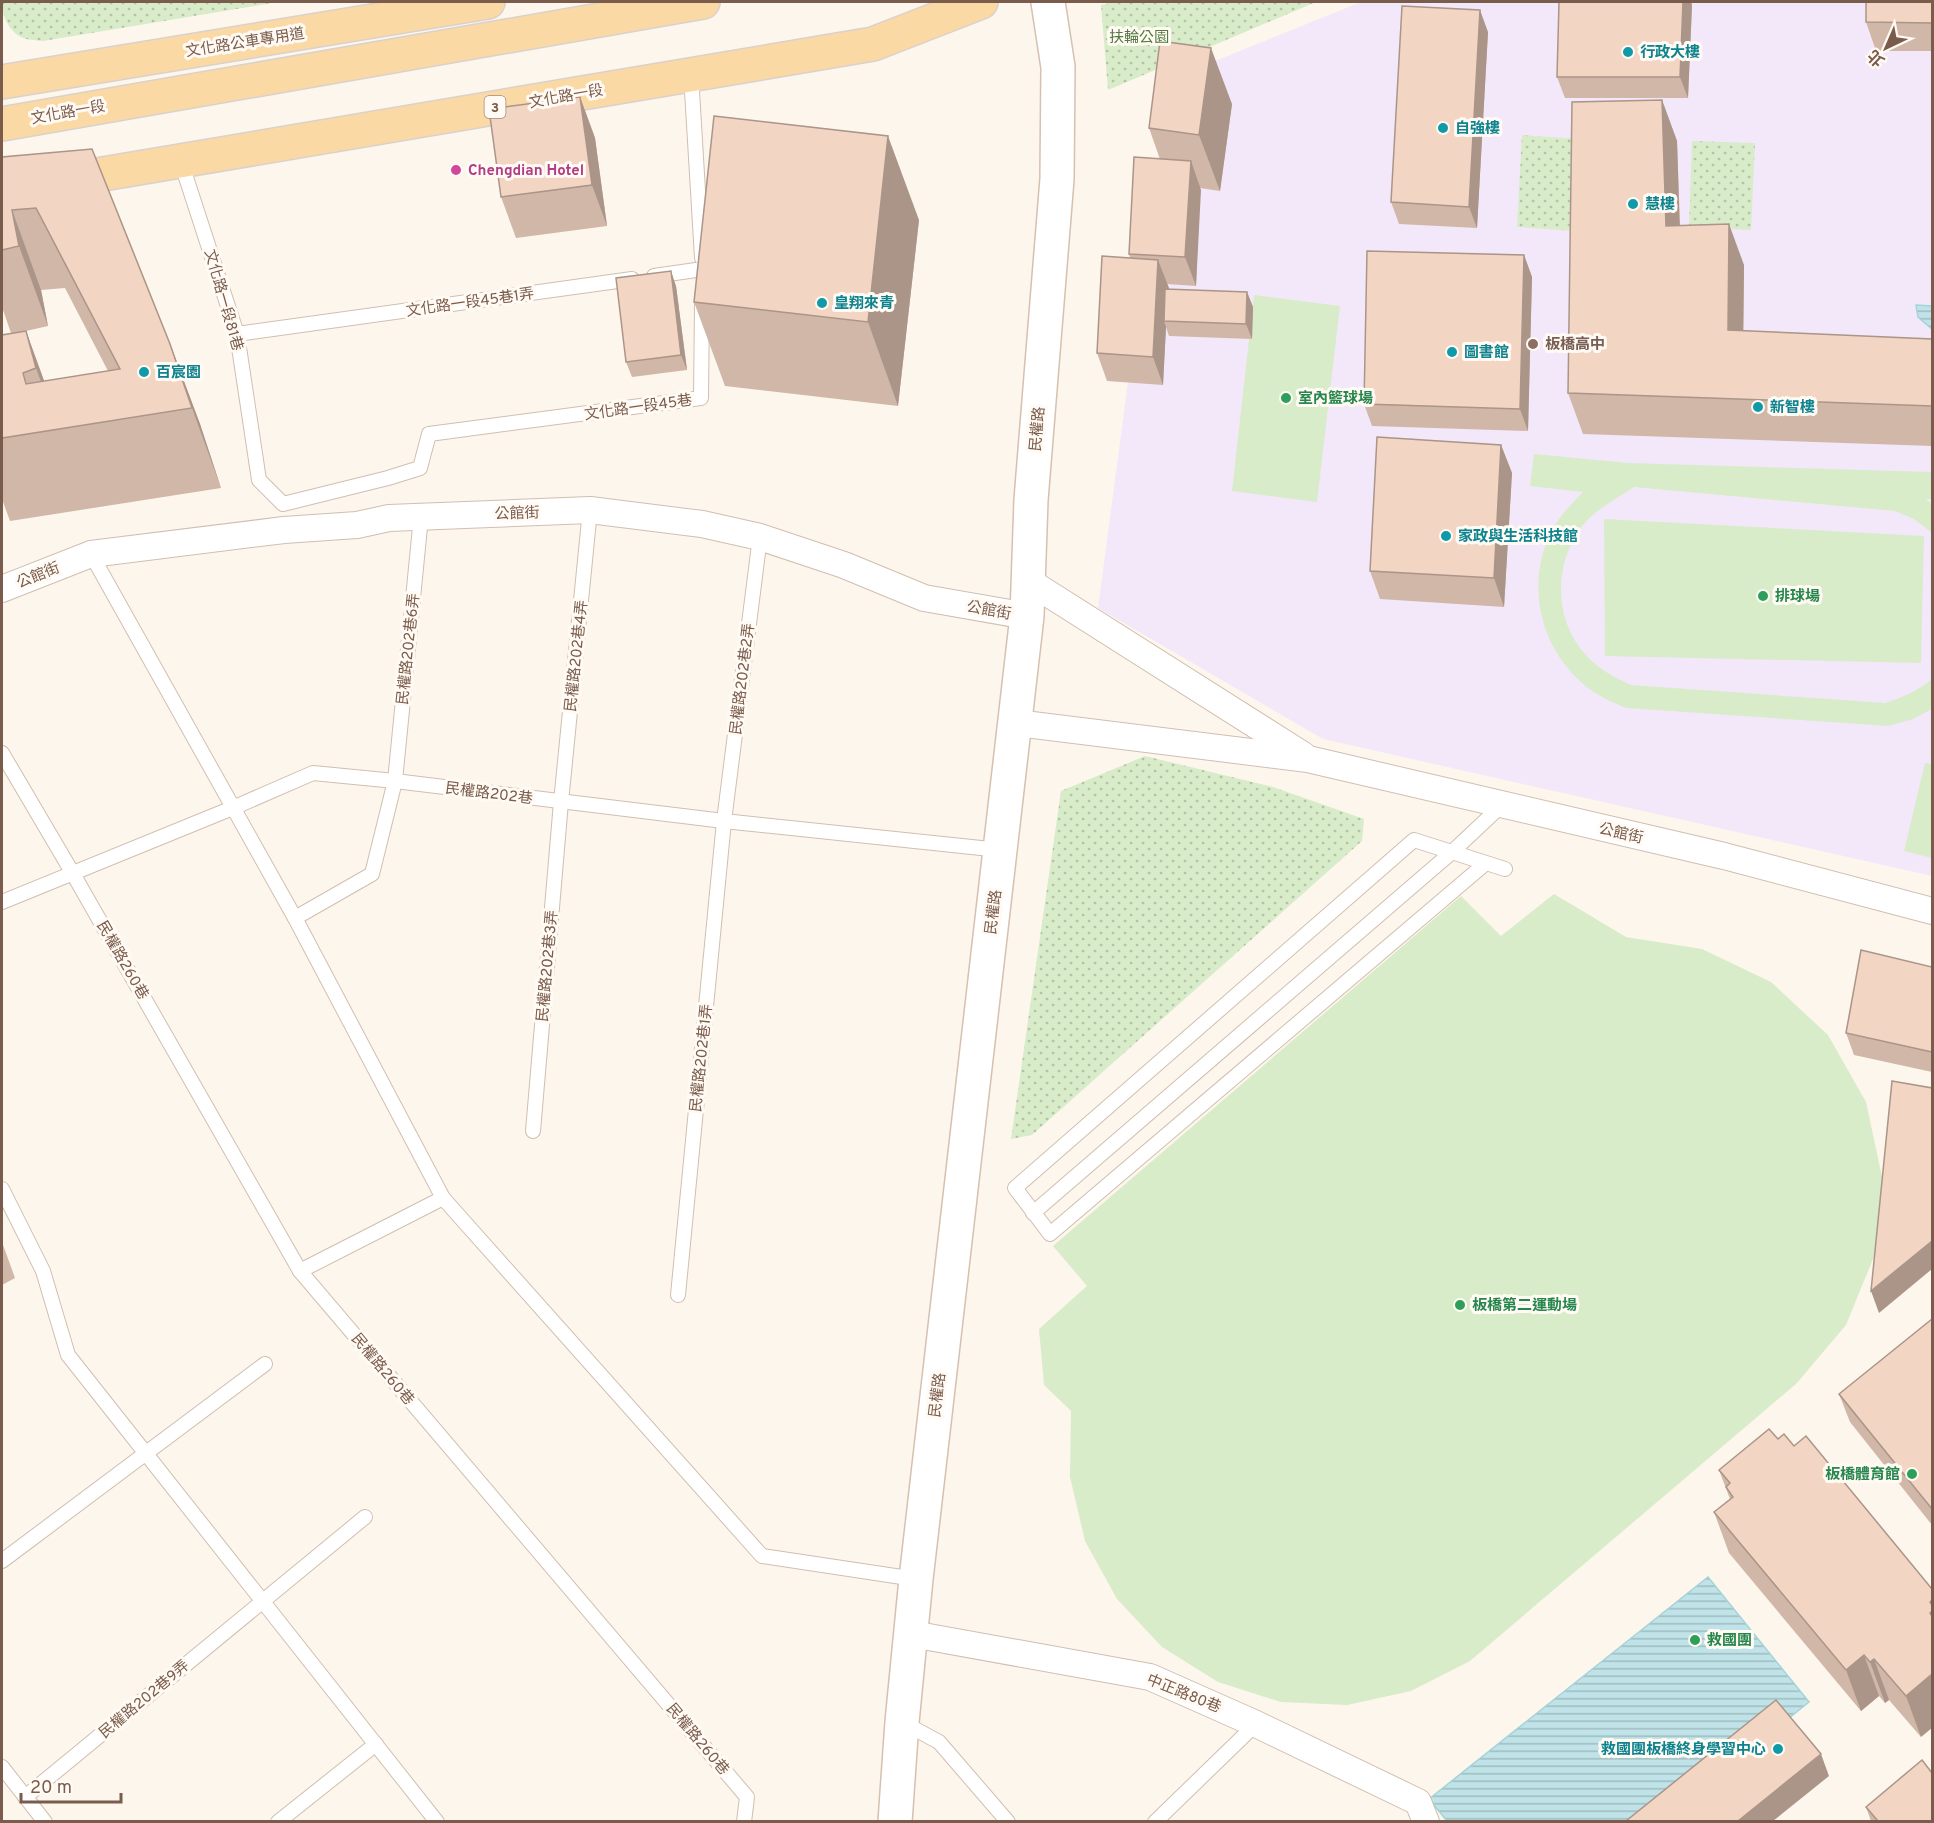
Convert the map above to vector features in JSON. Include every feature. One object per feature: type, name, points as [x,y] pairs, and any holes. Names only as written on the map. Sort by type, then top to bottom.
[{"type":"main road","name":"文化路公車專用道","points":[[2,82],[488,2]]},
{"type":"main road","name":"文化路一段","points":[[2,124],[703,2]]},
{"type":"main road","name":"文化路一段","points":[[2,190],[873,44],[981,2]]},
{"type":"main road","name":"民權路","points":[[895,1821],[916,1579],[1027,616],[1031,500],[1057,179],[1058,67],[1048,2]]},
{"type":"street","name":"公館街","points":[[2,589],[91,554],[284,530],[357,525],[389,518],[590,510],[702,524],[760,537],[844,565],[924,598],[1027,616]]},
{"type":"street","points":[[1029,582],[1308,759]]},
{"type":"street","points":[[1016,723],[1308,759]]},
{"type":"street","name":"公館街","points":[[1308,759],[1724,856],[1932,911]]},
{"type":"street","name":"中正路80巷","points":[[912,1634],[1150,1677],[1256,1724],[1418,1802],[1426,1821]]},
{"type":"lane","name":"文化路一段45巷","points":[[283,504],[420,468],[429,434],[701,398],[703,281],[690,74]]},
{"type":"lane","name":"文化路一段81巷","points":[[180,161],[237,334],[259,480],[283,504]]},
{"type":"lane","name":"文化路一段45巷1弄","points":[[237,334],[703,281]]},
{"type":"lane","name":"民權路202巷4弄","points":[[561,802],[590,510]]},
{"type":"lane","name":"民權路202巷6弄","points":[[296,918],[372,874],[395,781],[421,517]]},
{"type":"lane","name":"民權路202巷2弄","points":[[724,821],[760,537]]},
{"type":"lane","points":[[91,554],[296,918],[443,1198],[762,1556],[916,1579]]},
{"type":"lane","name":"民權路260巷","points":[[2,753],[300,1271],[747,1797],[744,1821]]},
{"type":"lane","name":"民權路202巷","points":[[2,902],[313,773],[724,821],[1000,850]]},
{"type":"lane","name":"民權路202巷3弄","points":[[534,1131],[561,802]]},
{"type":"lane","points":[[1033,1213],[1452,852],[1502,805]]},
{"type":"lane","name":"民權路202巷1弄","points":[[678,1295],[724,821]]},
{"type":"lane","points":[[1486,863],[1050,1234],[1015,1188],[1414,840],[1505,869]]},
{"type":"lane","points":[[2,1189],[43,1271],[68,1355],[437,1821]]},
{"type":"lane","points":[[300,1271],[443,1198]]},
{"type":"lane","points":[[2,1562],[265,1364]]},
{"type":"lane","name":"民權路202巷9弄","points":[[26,1797],[365,1517]]},
{"type":"lane","points":[[902,1722],[939,1742],[1008,1821]]},
{"type":"lane","points":[[1155,1821],[1256,1724]]},
{"type":"lane","points":[[278,1821],[376,1744]]},
{"type":"lane","points":[[2,1767],[45,1821]]},
{"type":"shaded area","name":"板橋高中","points":[[1361,2],[1932,2],[1932,876],[1323,739],[1098,608],[1168,80]]},
{"type":"green space","points":[[2,2],[278,2],[43,41],[23,38],[14,32],[3,13]]},
{"type":"green space","name":"扶輪公園","points":[[1114,2],[1316,2],[1108,90],[1101,5]]},
{"type":"green space","points":[[1522,135],[1579,139],[1575,231],[1517,227]]},
{"type":"green space","points":[[1692,141],[1755,143],[1751,230],[1689,227]]},
{"type":"green space","name":"室內籃球場","points":[[1254,295],[1340,306],[1317,502],[1232,491]]},
{"type":"green space","points":[[1534,454],[1628,463],[1932,472],[1932,499],[1926,499],[1932,504],[1932,533],[1914,519],[1895,511],[1634,487],[1600,509],[1582,526],[1566,557],[1561,591],[1567,624],[1585,654],[1612,676],[1631,685],[1885,703],[1910,693],[1932,679],[1932,709],[1913,719],[1888,726],[1626,708],[1592,691],[1567,668],[1556,651],[1541,613],[1538,593],[1543,552],[1551,532],[1561,516],[1583,492],[1530,486]]},
{"type":"green space","name":"排球場","points":[[1604,519],[1924,536],[1921,663],[1605,656]]},
{"type":"green space","points":[[1145,756],[1273,787],[1364,819],[1362,841],[1032,1135],[1011,1139],[1061,791]]},
{"type":"green space","points":[[1925,763],[1932,764],[1932,858],[1904,851]]},
{"type":"green space","name":"板橋第二運動場","points":[[1554,894],[1626,937],[1702,949],[1771,982],[1828,1035],[1866,1102],[1882,1177],[1875,1254],[1846,1325],[1796,1384],[1470,1661],[1411,1691],[1347,1705],[1281,1702],[1218,1682],[1162,1647],[1117,1599],[1085,1541],[1070,1477],[1071,1411],[1044,1385],[1039,1329],[1087,1286],[1053,1246],[1461,896],[1501,936]]},
{"type":"water","points":[[1916,305],[1932,306],[1932,329],[1918,317]]},
{"type":"water","name":"救國團","points":[[1708,1577],[1809,1702],[1661,1821],[1447,1821],[1429,1799]]},
{"type":"building","name":"行政大樓","points":[[1559,2],[1683,2],[1680,77],[1557,77]]},
{"type":"building","points":[[1866,2],[1932,2],[1932,23],[1866,22]]},
{"type":"building","name":"自強樓","points":[[1402,6],[1480,10],[1469,207],[1391,202]]},
{"type":"building","points":[[1160,41],[1211,48],[1199,135],[1149,128]]},
{"type":"building","points":[[580,97],[592,185],[501,197],[489,109]]},
{"type":"building","points":[[1662,100],[1666,226],[1729,224],[1728,330],[1932,339],[1932,406],[1568,393],[1572,102]]},
{"type":"building","points":[[714,116],[888,136],[868,322],[694,302]]},
{"type":"building","points":[[92,149],[170,344],[192,408],[2,438],[2,335],[26,331],[36,368],[23,373],[26,384],[120,369],[36,208],[12,210],[19,246],[2,250],[2,157]]},
{"type":"building","points":[[1134,157],[1191,161],[1185,257],[1129,254]]},
{"type":"building","name":"圖書館","points":[[1367,251],[1524,255],[1520,409],[1364,404]]},
{"type":"building","points":[[1102,256],[1158,260],[1153,357],[1097,353]]},
{"type":"building","points":[[671,271],[681,355],[626,362],[616,278]]},
{"type":"building","points":[[1165,289],[1247,292],[1246,324],[1164,321]]},
{"type":"building","name":"家政與生活科技館","points":[[1377,437],[1501,445],[1494,578],[1370,571]]},
{"type":"building","points":[[1861,950],[1932,967],[1932,1052],[1846,1033]]},
{"type":"building","points":[[1892,1081],[1932,1088],[1932,1241],[1871,1291]]},
{"type":"building","name":"板橋體育館","points":[[1932,1319],[1932,1509],[1839,1394]]},
{"type":"building","points":[[1769,1429],[1778,1439],[1784,1434],[1794,1446],[1806,1436],[1932,1589],[1930,1602],[1932,1611],[1930,1613],[1932,1616],[1932,1674],[1906,1696],[1874,1659],[1870,1662],[1864,1655],[1846,1670],[1714,1512],[1733,1497],[1726,1487],[1730,1483],[1719,1470]]},
{"type":"building","points":[[1776,1700],[1821,1754],[1738,1821],[1626,1821]]},
{"type":"building","points":[[1922,1760],[1932,1773],[1932,1821],[1878,1821],[1866,1807]]},
{"type":"place","name":"行政大樓","points":[[1628,52]]},
{"type":"place","name":"自強樓","points":[[1443,128]]},
{"type":"place","name":"Chengdian Hotel","points":[[456,170]]},
{"type":"place","name":"慧樓","points":[[1633,204]]},
{"type":"place","name":"皇翔來青","points":[[822,303]]},
{"type":"place","name":"板橋高中","points":[[1533,344]]},
{"type":"place","name":"圖書館","points":[[1452,352]]},
{"type":"place","name":"百宸園","points":[[144,372]]},
{"type":"place","name":"室內籃球場","points":[[1286,398]]},
{"type":"place","name":"新智樓","points":[[1758,407]]},
{"type":"place","name":"家政與生活科技館","points":[[1446,536]]},
{"type":"place","name":"排球場","points":[[1763,596]]},
{"type":"place","name":"板橋第二運動場","points":[[1460,1305]]},
{"type":"place","name":"板橋體育館","points":[[1912,1474]]},
{"type":"place","name":"救國團","points":[[1695,1640]]},
{"type":"place","name":"救國團板橋終身學習中心","points":[[1778,1749]]}]
